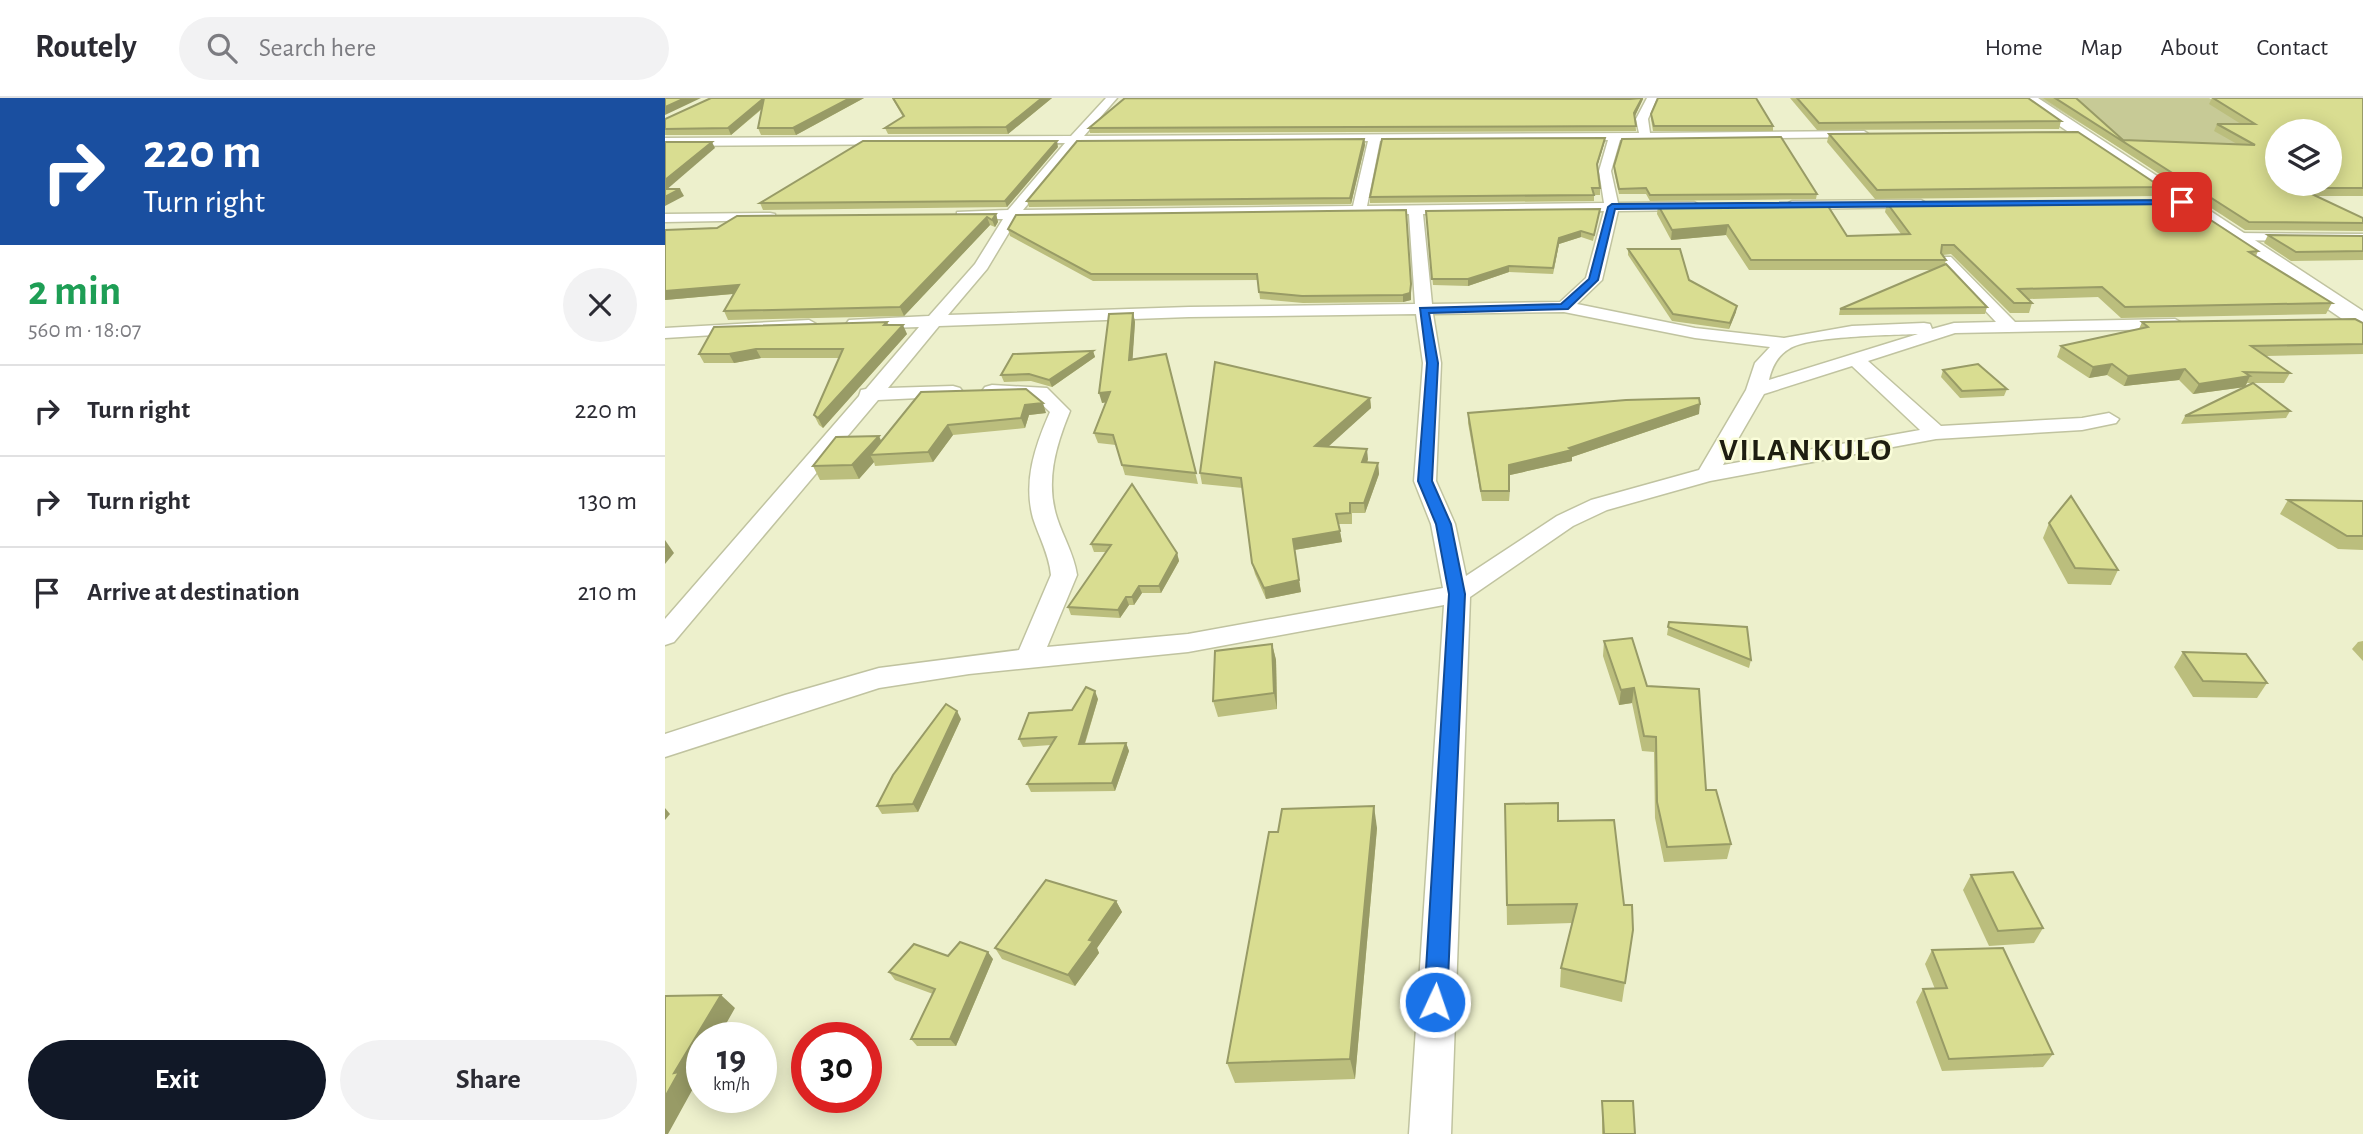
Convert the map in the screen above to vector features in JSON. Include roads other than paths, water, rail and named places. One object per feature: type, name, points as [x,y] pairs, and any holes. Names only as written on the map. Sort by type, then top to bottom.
[{"type":"main road","points":[[2027,98],[2363,321]]},
{"type":"street","points":[[665,636],[868,394],[981,266],[1012,215],[1112,98]]},
{"type":"street","points":[[1645,135],[1642,119],[1652,98]]},
{"type":"street","points":[[665,142],[1616,135],[1879,136]]},
{"type":"street","points":[[1564,307],[1594,280],[1612,207],[1605,170],[1616,135]]},
{"type":"street","points":[[2055,135],[2083,135]]},
{"type":"street","points":[[1359,211],[1375,137]]},
{"type":"street","points":[[2154,202],[2182,202]]},
{"type":"street","points":[[1778,205],[1930,204]]},
{"type":"street","points":[[945,215],[1709,206]]},
{"type":"street","points":[[1416,210],[1423,310],[1432,363],[1425,481],[1443,524],[1457,594],[1430,1134]]},
{"type":"street","points":[[665,218],[783,217]]},
{"type":"street","points":[[2235,237],[2363,237]]},
{"type":"street","points":[[1946,260],[2009,326]]},
{"type":"street","points":[[1594,280],[1610,314]]},
{"type":"street","points":[[665,333],[832,324],[930,323],[1189,312],[1564,307],[1695,333],[1784,343],[1852,331],[2193,324]]},
{"type":"street","points":[[2323,322],[2363,321]]},
{"type":"street","points":[[1756,390],[1954,328]]},
{"type":"street","points":[[1707,475],[1756,390],[1765,363],[1784,343]]},
{"type":"street","points":[[1855,359],[1936,433]]},
{"type":"street","points":[[868,394],[1031,390],[1040,392],[1058,407],[1060,411],[1047,439],[1040,485],[1044,516],[1063,565],[1064,575],[1029,658]]},
{"type":"street","points":[[665,746],[795,702],[879,678],[1029,658],[1188,643],[1457,594],[1565,521],[1599,505],[1707,475],[1936,433],[2082,424],[2109,419]]},
{"type":"district","name":"VILANKULO","points":[[1806,450]]}]
